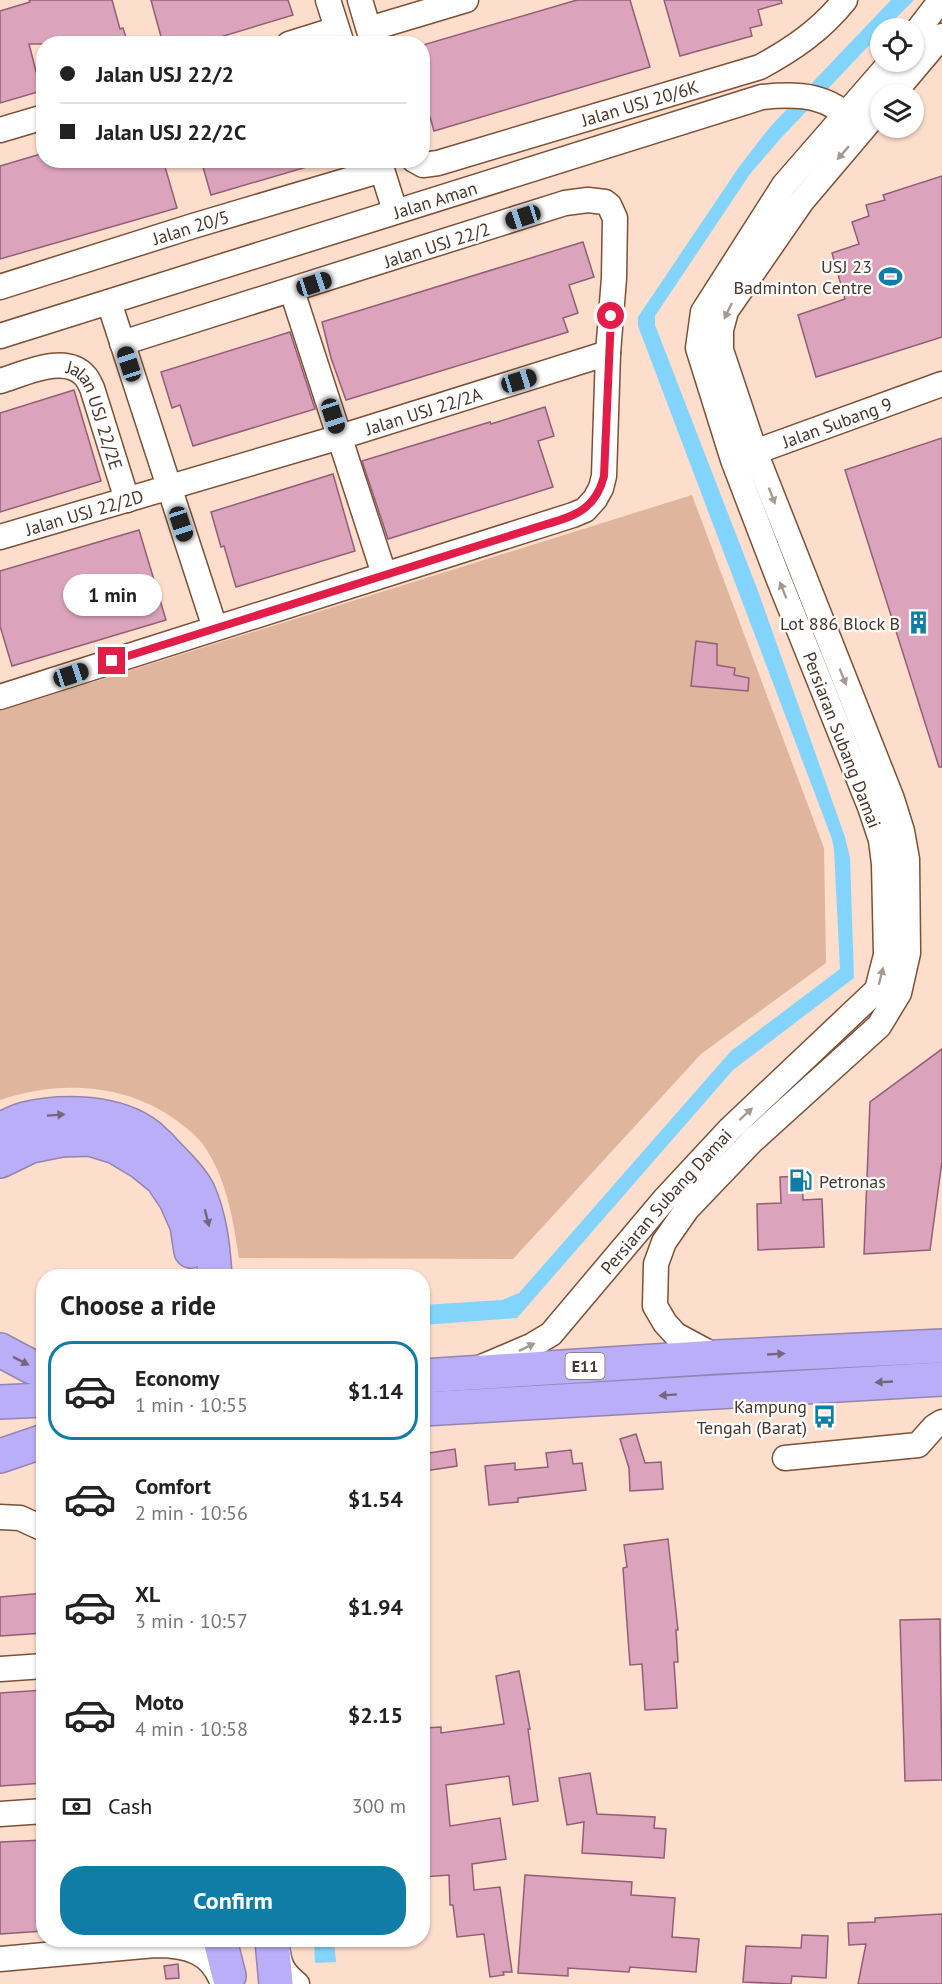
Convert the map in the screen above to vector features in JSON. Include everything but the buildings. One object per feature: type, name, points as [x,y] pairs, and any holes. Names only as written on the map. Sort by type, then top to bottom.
[{"type":"highway","points":[[0,1130],[23,1119],[52,1114],[86,1113],[118,1120],[148,1135],[171,1173],[176,1200],[187,1225],[193,1269]]},
{"type":"highway","points":[[0,1161],[31,1146],[61,1140],[90,1139],[116,1147],[141,1162],[171,1173],[197,1189],[206,1211],[212,1237],[214,1269]]},
{"type":"highway","name":"E11","points":[[438,1375],[938,1345]]},
{"type":"highway","points":[[0,1350],[36,1368]]},
{"type":"highway","name":"E11","points":[[430,1409],[942,1379]]},
{"type":"highway","points":[[0,1402],[36,1400]]},
{"type":"highway","points":[[0,1441],[36,1440]]},
{"type":"highway","points":[[0,1456],[36,1443]]},
{"type":"highway","points":[[0,1467],[36,1467]]},
{"type":"highway","points":[[223,1947],[237,1981]]},
{"type":"highway","points":[[230,1947],[237,1981]]},
{"type":"highway","points":[[237,1981],[253,1947]]},
{"type":"highway","points":[[273,1947],[276,1984]]},
{"type":"street","points":[[328,0],[340,36]]},
{"type":"street","points":[[360,0],[371,36],[466,0]]},
{"type":"street","name":"Jalan USJ 20/6K","points":[[430,165],[760,67],[812,36],[845,0]]},
{"type":"street","points":[[924,22],[941,0]]},
{"type":"street","points":[[901,84],[942,36]]},
{"type":"street","name":"Persiaran Subang Damai","points":[[438,1375],[489,1365],[551,1334],[664,1200],[730,1129],[877,990],[886,955],[884,864],[881,840],[870,807],[777,576],[744,456],[721,350],[721,330],[726,311],[801,201],[849,117],[883,72]]},
{"type":"street","name":"Jalan Aman","points":[[0,336],[754,100],[777,95],[812,98],[827,101],[849,117]]},
{"type":"street","name":"Persiaran Subang Damai","points":[[849,117],[870,112]]},
{"type":"street","points":[[0,130],[36,119]]},
{"type":"street","name":"Jalan 20/5","points":[[0,287],[371,168]]},
{"type":"street","points":[[381,168],[394,211]]},
{"type":"street","name":"Jalan USJ 22/2","points":[[122,344],[564,204],[588,200],[605,202],[609,205],[615,218],[616,241],[608,353]]},
{"type":"street","points":[[292,291],[384,574]]},
{"type":"street","points":[[109,302],[215,628]]},
{"type":"street","points":[[0,697],[585,510],[601,489],[604,476],[608,353]]},
{"type":"street","name":"Jalan USJ 22/2A","points":[[168,486],[340,436],[608,353]]},
{"type":"street","name":"Jalan USJ 22/2E","points":[[0,381],[48,366],[75,368],[85,376],[92,388],[127,500]]},
{"type":"street","name":"Jalan Subang 9","points":[[744,456],[942,384]]},
{"type":"street","name":"Persiaran Subang Damai","points":[[717,1357],[676,1335],[665,1323],[656,1306],[655,1275],[664,1242],[687,1209],[752,1140],[879,1026],[899,993],[908,953],[907,859],[899,821],[744,456]]},
{"type":"street","name":"Jalan USJ 22/2D","points":[[0,537],[168,486]]},
{"type":"street","points":[[785,1458],[918,1445],[934,1427],[942,1422]]},
{"type":"street","points":[[0,1517],[20,1518],[36,1525]]},
{"type":"street","points":[[0,1669],[36,1667]]},
{"type":"street","points":[[0,1814],[36,1812]]},
{"type":"street","points":[[0,1959],[109,1947]]},
{"type":"street","points":[[197,1947],[217,1971],[237,1981]]},
{"type":"street","points":[[275,1947],[280,1965],[297,1984]]},
{"type":"shaded area","points":[[692,495],[824,848],[826,963],[701,1054],[513,1259],[239,1258],[229,1204],[215,1165],[201,1142],[176,1120],[135,1098],[91,1089],[45,1089],[0,1100],[0,711]]},
{"type":"water","points":[[891,0],[914,0],[896,18],[874,18]]},
{"type":"water","points":[[870,22],[870,45],[750,174],[655,316],[655,325],[758,591],[845,837],[850,858],[854,978],[733,1070],[517,1318],[430,1324],[430,1305],[502,1300],[519,1293],[731,1051],[840,969],[832,839],[638,326],[638,317],[739,167],[770,127]]},
{"type":"water","points":[[314,1947],[335,1947],[336,1962],[315,1963]]},
{"type":"place","name":"USJ 23 Badminton Centre","points":[[890,276]]},
{"type":"place","name":"Lot 886 Block B","points":[[918,623]]},
{"type":"place","name":"Petronas","points":[[801,1181]]},
{"type":"place","name":"Kampung Tengah (Barat)","points":[[825,1416]]},
{"type":"route","points":[[112,661],[585,510],[601,489],[604,476],[611,316]]}]
